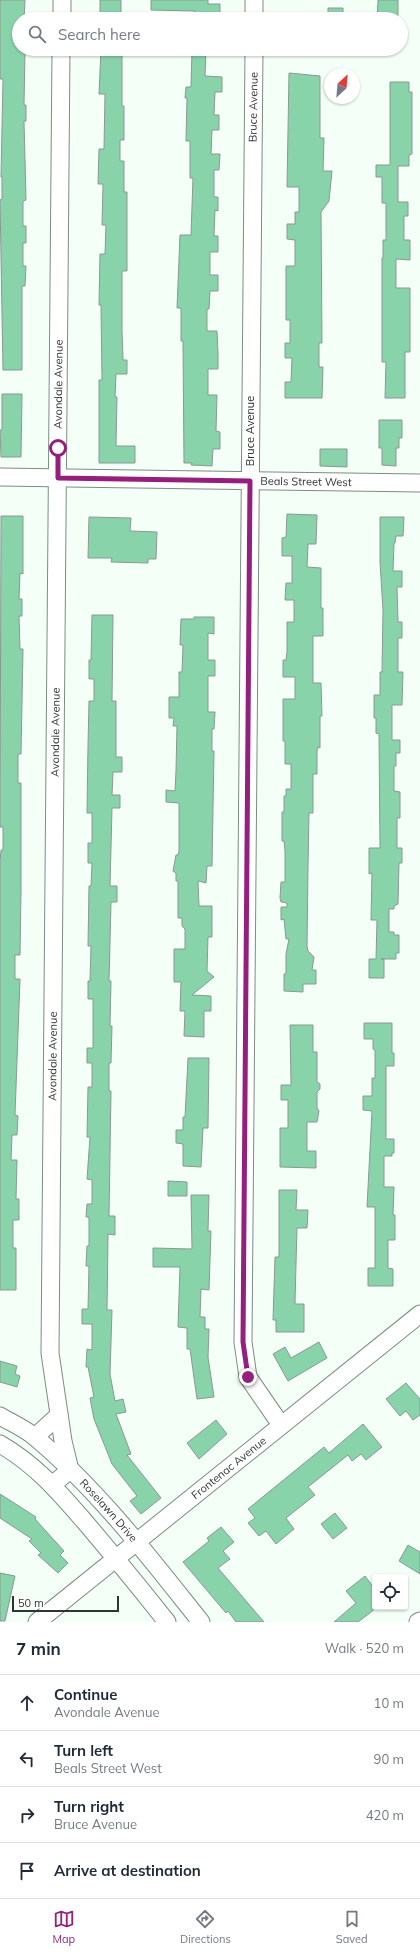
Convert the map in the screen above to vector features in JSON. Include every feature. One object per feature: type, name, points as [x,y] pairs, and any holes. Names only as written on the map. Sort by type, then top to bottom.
[{"type":"street","points":[[62,0],[62,12]]},
{"type":"street","points":[[254,0],[254,12]]},
{"type":"street","name":"Avondale Avenue","points":[[61,56],[50,1352],[59,1416],[70,1470]]},
{"type":"street","name":"Bruce Avenue","points":[[254,56],[243,1342],[248,1377],[282,1425]]},
{"type":"street","name":"Beals Street West","points":[[0,477],[420,483]]},
{"type":"street","name":"Frontenac Avenue","points":[[37,1622],[420,1314]]},
{"type":"street","name":"Roselawn Drive","points":[[0,1416],[35,1437],[70,1470],[136,1541],[201,1622]]},
{"type":"street","points":[[35,1437],[59,1416]]},
{"type":"street","points":[[0,1444],[22,1457],[52,1485],[116,1558],[167,1622]]},
{"type":"street","points":[[52,1485],[70,1470]]},
{"type":"building","points":[[0,0],[25,0],[24,12],[12,12],[12,56],[25,56],[24,105],[26,105],[26,121],[24,121],[26,200],[23,201],[23,226],[26,226],[26,243],[23,243],[23,266],[26,266],[25,286],[22,286],[22,370],[3,370],[0,200],[2,199],[3,79],[0,79]]},
{"type":"building","points":[[100,0],[121,0],[121,12],[100,12]]},
{"type":"building","points":[[151,0],[208,0],[208,4],[220,4],[220,12],[151,10]]},
{"type":"building","points":[[378,0],[398,0],[398,12],[377,12]]},
{"type":"building","points":[[328,8],[343,8],[343,12],[328,12]]},
{"type":"building","points":[[101,56],[122,56],[124,140],[120,140],[120,161],[124,161],[124,192],[127,192],[127,271],[122,271],[122,331],[123,360],[127,360],[127,374],[116,374],[116,446],[135,446],[135,463],[99,463],[99,380],[102,380],[101,305],[99,305],[100,254],[105,254],[106,225],[102,225],[103,184],[98,184],[99,149],[104,149],[105,94],[99,94]]},
{"type":"building","points":[[192,56],[206,56],[205,76],[222,77],[222,92],[215,92],[214,115],[219,115],[219,130],[212,130],[211,154],[220,154],[219,170],[214,170],[214,197],[218,197],[218,211],[215,210],[214,236],[218,236],[218,252],[210,252],[210,275],[218,275],[218,291],[210,291],[209,309],[207,309],[207,331],[217,331],[218,353],[218,369],[208,369],[208,395],[217,395],[216,431],[220,432],[220,449],[213,449],[212,466],[191,465],[192,463],[184,463],[183,341],[181,341],[181,308],[177,308],[180,235],[191,235],[193,178],[190,178],[190,141],[186,141],[187,98],[185,98],[186,87],[191,87]]},
{"type":"building","points":[[289,73],[320,76],[320,138],[324,138],[323,171],[332,171],[329,201],[321,212],[322,343],[319,343],[319,367],[323,367],[322,398],[285,398],[285,382],[291,382],[292,358],[285,358],[285,343],[290,343],[290,320],[286,320],[286,266],[295,266],[295,240],[287,239],[287,224],[295,224],[295,212],[299,212],[299,187],[287,187]]},
{"type":"building","points":[[390,82],[409,82],[409,92],[412,92],[412,154],[409,155],[409,166],[398,166],[398,202],[408,202],[408,216],[404,216],[404,240],[410,240],[410,260],[396,259],[396,288],[410,288],[410,352],[405,352],[405,398],[385,398],[386,362],[382,362],[382,258],[383,240],[386,240],[386,203],[382,203],[382,177],[376,177],[376,165],[390,165]]},
{"type":"building","points":[[2,394],[22,394],[21,457],[1,457],[0,430],[2,430]]},
{"type":"building","points":[[379,420],[402,420],[402,438],[399,438],[399,448],[396,448],[396,466],[382,465],[382,448],[379,448]]},
{"type":"building","points":[[320,449],[347,449],[347,467],[320,466]]},
{"type":"building","points":[[287,514],[317,515],[316,544],[308,544],[307,567],[321,568],[321,608],[323,608],[323,636],[313,636],[313,683],[321,683],[322,716],[320,716],[320,748],[318,747],[317,751],[317,774],[313,774],[313,813],[309,813],[308,866],[307,946],[308,951],[314,957],[312,970],[316,970],[316,984],[303,984],[303,992],[284,991],[284,974],[286,974],[286,954],[289,939],[286,939],[284,919],[281,920],[281,907],[287,907],[287,903],[281,902],[280,898],[281,882],[285,882],[285,851],[284,841],[282,841],[282,812],[284,812],[284,796],[286,796],[286,789],[291,789],[291,764],[285,764],[285,741],[283,741],[283,699],[295,699],[295,677],[283,677],[283,660],[286,660],[287,652],[287,622],[294,622],[294,600],[285,600],[286,583],[292,583],[292,556],[282,556],[282,538],[286,537]]},
{"type":"building","points":[[1,516],[23,516],[23,574],[20,573],[19,599],[22,599],[22,616],[19,616],[20,649],[23,649],[21,754],[18,754],[18,783],[21,783],[20,955],[15,955],[15,979],[20,979],[15,1115],[18,1116],[17,1135],[12,1135],[11,1160],[17,1160],[16,1199],[19,1199],[19,1220],[13,1220],[13,1248],[16,1248],[16,1290],[0,1290],[0,861],[1,850],[3,850],[3,827],[0,827]]},
{"type":"building","points":[[89,517],[131,518],[130,531],[157,532],[156,559],[148,559],[148,563],[111,562],[112,558],[88,558]]},
{"type":"building","points":[[380,517],[404,517],[403,536],[396,536],[394,543],[393,571],[402,571],[402,587],[397,587],[398,622],[402,622],[402,638],[398,638],[398,672],[403,672],[402,705],[392,705],[392,740],[400,740],[400,753],[396,753],[396,766],[394,766],[394,791],[400,792],[400,818],[397,818],[397,848],[402,848],[402,863],[399,863],[398,904],[394,906],[394,909],[389,909],[389,932],[394,932],[394,935],[399,935],[399,953],[396,953],[396,959],[384,959],[384,978],[369,978],[369,959],[376,959],[377,920],[371,920],[372,873],[369,874],[369,848],[380,848],[379,734],[376,733],[376,718],[374,718],[374,695],[380,695],[380,672],[382,672],[383,610],[380,562]]},
{"type":"building","points":[[92,615],[113,615],[112,701],[116,701],[116,757],[122,757],[122,772],[113,772],[112,795],[120,795],[120,808],[112,808],[110,886],[117,886],[117,902],[111,902],[109,981],[111,981],[110,1026],[112,1026],[111,1063],[109,1063],[109,1091],[111,1091],[109,1216],[115,1216],[115,1235],[108,1234],[107,1310],[112,1310],[110,1374],[115,1401],[123,1399],[126,1412],[116,1414],[131,1454],[127,1455],[161,1498],[141,1514],[130,1501],[137,1496],[112,1464],[94,1419],[90,1398],[94,1397],[88,1367],[86,1367],[87,1349],[92,1350],[92,1324],[82,1324],[82,1309],[88,1309],[89,1266],[86,1266],[87,1246],[89,1246],[89,1217],[86,1217],[87,1204],[92,1204],[92,1180],[87,1179],[90,1137],[87,1137],[88,1087],[92,1087],[92,1063],[87,1063],[87,1048],[93,1048],[93,999],[88,999],[91,946],[88,946],[89,886],[91,886],[92,863],[88,863],[88,843],[92,843],[92,813],[87,813],[89,701],[94,701],[94,679],[89,679]]},
{"type":"building","points":[[194,617],[214,617],[214,634],[208,633],[208,660],[215,660],[215,676],[208,676],[208,712],[215,712],[214,729],[212,729],[212,751],[214,751],[212,866],[207,866],[206,883],[198,881],[199,906],[212,906],[212,937],[208,937],[207,971],[214,977],[192,995],[211,996],[211,1011],[204,1011],[204,1037],[184,1036],[185,1011],[180,1011],[181,982],[174,982],[174,949],[185,949],[185,929],[182,926],[182,918],[178,918],[178,881],[176,881],[176,873],[173,871],[176,855],[178,855],[179,851],[179,803],[166,802],[166,790],[175,791],[176,771],[177,726],[173,726],[174,718],[169,718],[169,697],[179,697],[179,672],[182,672],[183,645],[180,645],[181,619],[194,619]]},
{"type":"building","points":[[364,1023],[392,1023],[392,1053],[394,1053],[394,1066],[386,1066],[386,1139],[394,1139],[394,1153],[392,1153],[392,1156],[384,1156],[384,1187],[394,1187],[393,1215],[395,1215],[395,1240],[388,1240],[388,1268],[393,1269],[393,1286],[368,1286],[368,1268],[375,1268],[375,1207],[367,1207],[372,1111],[363,1110],[363,1096],[372,1096],[372,1078],[375,1078],[375,1050],[373,1049],[373,1039],[364,1039]]},
{"type":"building","points":[[290,1025],[313,1025],[313,1052],[317,1052],[317,1082],[320,1084],[320,1089],[317,1092],[317,1108],[319,1111],[317,1122],[307,1122],[307,1151],[316,1151],[316,1168],[280,1167],[280,1128],[288,1128],[288,1100],[281,1100],[281,1085],[291,1085]]},
{"type":"building","points":[[188,1058],[209,1058],[208,1128],[203,1128],[201,1167],[183,1166],[183,1144],[176,1143],[176,1130],[183,1130],[183,1117],[185,1117]]},
{"type":"building","points":[[168,1181],[187,1182],[187,1196],[168,1196]]},
{"type":"building","points":[[279,1190],[297,1190],[296,1210],[308,1210],[307,1228],[297,1228],[295,1304],[304,1304],[304,1332],[276,1332],[276,1320],[273,1320],[275,1257],[279,1257]]},
{"type":"building","points":[[191,1195],[209,1195],[208,1231],[211,1231],[209,1290],[201,1289],[200,1317],[205,1317],[205,1329],[209,1329],[208,1357],[214,1397],[197,1399],[190,1349],[187,1349],[187,1328],[178,1327],[180,1267],[153,1267],[153,1248],[192,1249]]},
{"type":"building","points":[[319,1342],[327,1358],[288,1381],[273,1354],[285,1347],[291,1358]]},
{"type":"building","points":[[0,1361],[17,1366],[15,1374],[20,1376],[17,1387],[0,1382]]},
{"type":"building","points":[[406,1383],[420,1399],[420,1415],[413,1420],[406,1411],[400,1416],[386,1399]]},
{"type":"building","points":[[216,1420],[227,1434],[199,1459],[187,1443]]},
{"type":"building","points":[[363,1424],[382,1447],[366,1460],[361,1454],[352,1461],[348,1455],[308,1487],[315,1495],[286,1518],[294,1529],[276,1544],[266,1531],[259,1536],[248,1523],[255,1518],[248,1509],[324,1447],[329,1453]]},
{"type":"building","points":[[0,1494],[36,1517],[35,1519],[64,1551],[60,1555],[68,1563],[58,1573],[38,1555],[41,1553],[29,1541],[32,1539],[0,1518]]},
{"type":"building","points":[[335,1513],[347,1528],[333,1539],[321,1524]]},
{"type":"building","points":[[221,1527],[234,1542],[223,1551],[230,1559],[218,1568],[264,1622],[236,1622],[228,1611],[226,1613],[183,1562],[209,1541],[207,1538]]},
{"type":"building","points":[[408,1545],[420,1552],[420,1574],[399,1561]]},
{"type":"building","points":[[0,1573],[15,1576],[5,1621],[0,1621]]},
{"type":"building","points":[[365,1576],[372,1585],[372,1610],[374,1610],[358,1622],[334,1622],[356,1603],[346,1591]]},
{"type":"route","points":[[58,448],[58,478],[250,481],[243,1342],[248,1377]]}]
